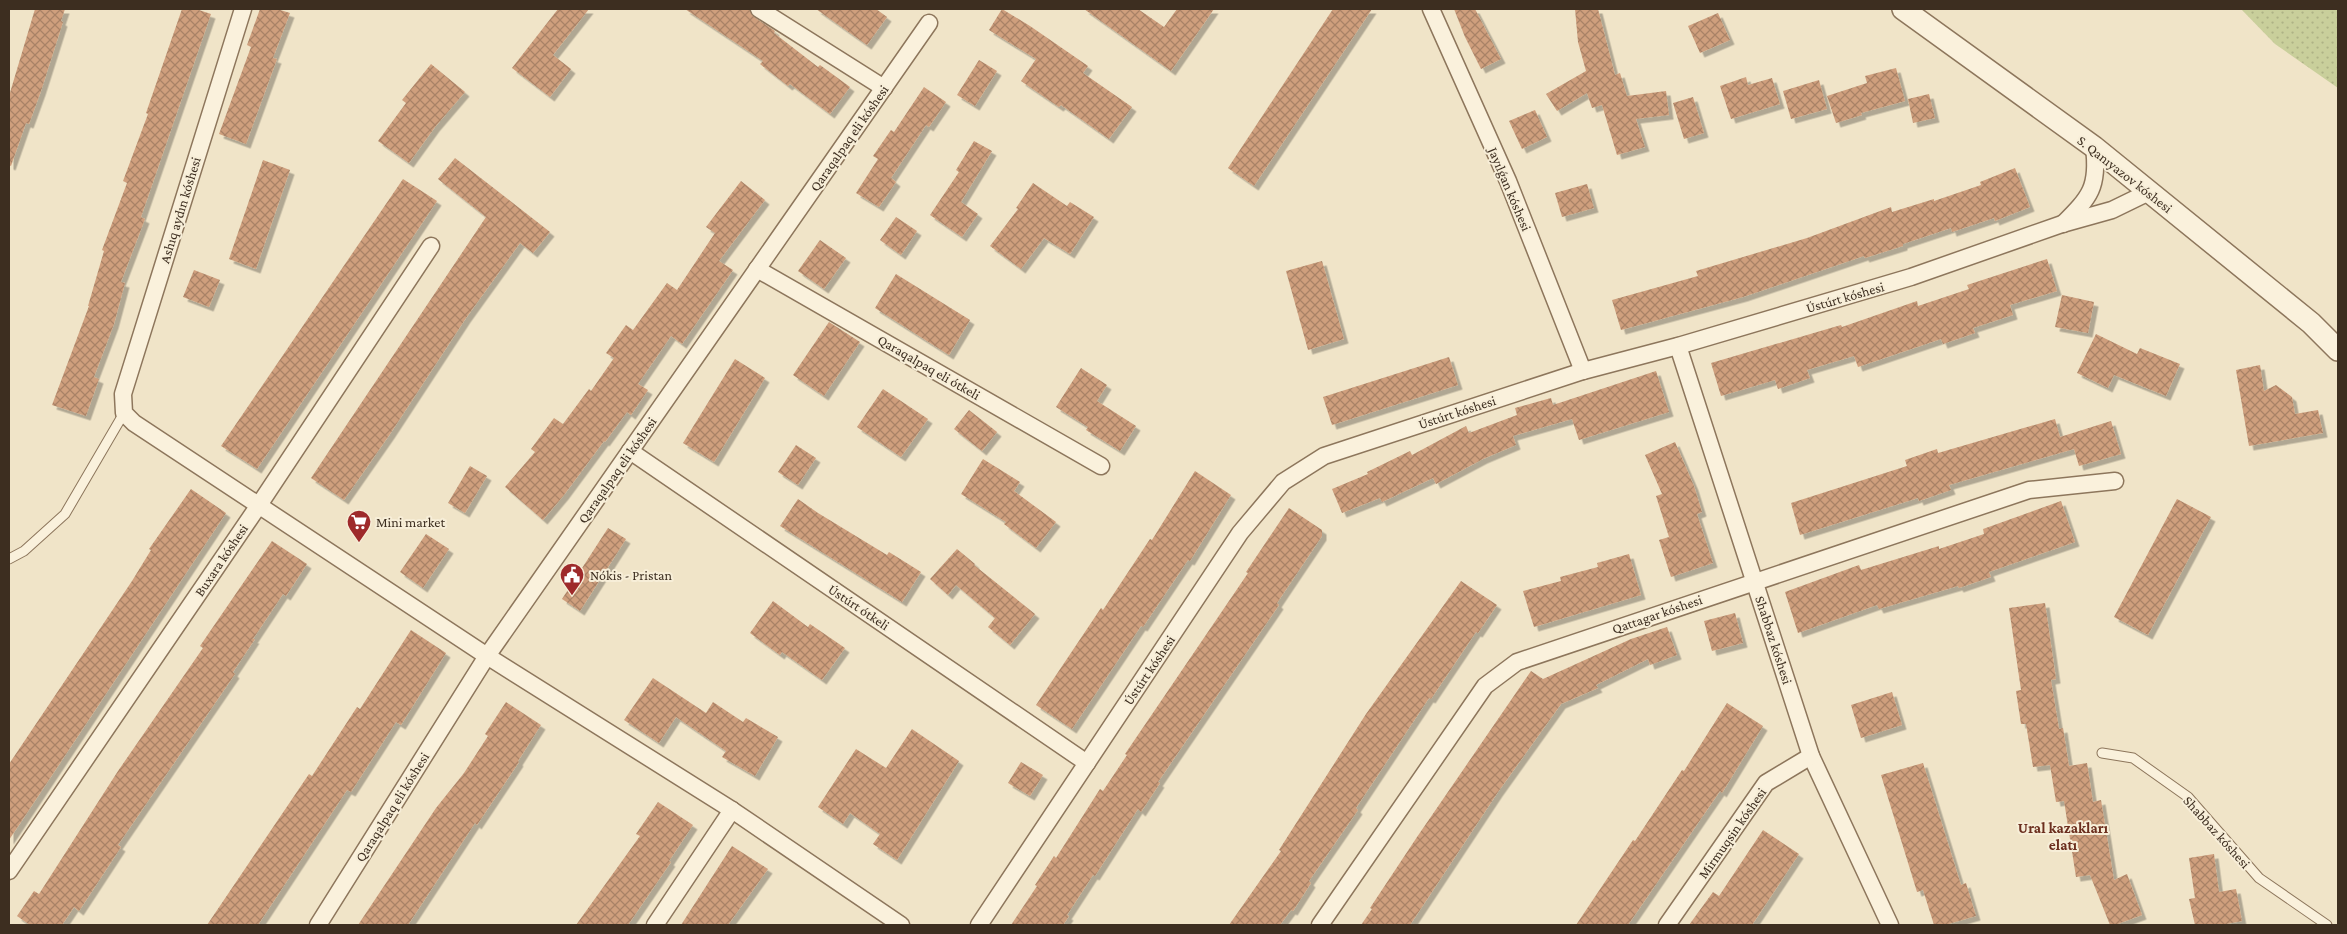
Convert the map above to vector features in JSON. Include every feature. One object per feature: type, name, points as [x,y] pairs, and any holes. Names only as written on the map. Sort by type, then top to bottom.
[{"type":"street","name":"Ashıq aydın kóshesi","points":[[124,413],[123,394],[243,9]]},
{"type":"street","points":[[759,9],[884,88]]},
{"type":"street","name":"Jayılǵan kóshesi","points":[[1431,9],[1508,181],[1583,371]]},
{"type":"street","name":"S. Qanıyazov kóshesi","points":[[1903,9],[2094,148],[2311,323],[2338,350]]},
{"type":"street","name":"Qaraqalpaq eli kóshesi","points":[[318,925],[487,656],[929,23]]},
{"type":"street","points":[[2062,224],[2083,204],[2093,187],[2097,169],[2094,148]]},
{"type":"street","name":"Ústúrt kóshesi","points":[[979,925],[1240,533],[1283,482],[1324,456],[1583,371],[1678,346],[1911,277],[2062,224],[2112,210],[2149,192]]},
{"type":"street","name":"Buxara kóshesi","points":[[9,871],[259,504],[431,246]]},
{"type":"street","name":"Qaraqalpaq eli ótkeli","points":[[757,269],[1101,466]]},
{"type":"street","name":"Shabbaz kóshesi","points":[[1678,346],[1811,756],[1890,925]]},
{"type":"street","points":[[124,413],[134,423],[487,656],[732,810],[901,925]]},
{"type":"street","name":"Ústúrt ótkeli","points":[[630,451],[1087,763]]},
{"type":"street","name":"Qattagar kóshesi","points":[[1320,925],[1485,686],[1518,662],[2029,490],[2115,480]]},
{"type":"street","name":"Mirmuqsin kóshesi","points":[[1667,925],[1766,783],[1811,756]]},
{"type":"street","points":[[655,925],[732,810]]},
{"type":"lane","points":[[9,559],[24,551],[66,514],[124,413]]},
{"type":"lane","name":"Shabbaz kóshesi","points":[[2102,753],[2133,758],[2188,798],[2259,878],[2328,925]]},
{"type":"green space","points":[[2241,9],[2338,9],[2338,88],[2275,44]]},
{"type":"building","points":[[35,9],[65,9],[61,21],[63,22],[41,91],[29,124],[26,123],[11,166],[9,165],[9,96]]},
{"type":"building","points":[[182,9],[196,9],[211,14],[141,217],[145,219],[121,282],[125,283],[114,324],[94,377],[99,379],[86,416],[52,405],[89,306],[104,251],[102,250],[127,183],[123,181],[148,114],[146,113]]},
{"type":"building","points":[[260,9],[277,9],[290,13],[273,58],[277,59],[246,144],[219,134],[251,47],[247,45]]},
{"type":"building","points":[[558,9],[589,9],[553,55],[571,69],[550,97],[512,68]]},
{"type":"building","points":[[685,9],[749,9],[754,17],[775,31],[774,33],[818,67],[820,65],[850,87],[830,114],[790,84],[788,86],[760,64],[763,61]]},
{"type":"building","points":[[816,9],[876,9],[887,17],[867,45]]},
{"type":"building","points":[[1002,9],[1088,66],[1083,73],[1132,107],[1109,139],[1061,105],[1059,107],[1021,81],[1036,59],[989,30]]},
{"type":"building","points":[[1084,9],[1138,9],[1164,27],[1177,9],[1214,9],[1171,71]]},
{"type":"building","points":[[1333,9],[1372,9],[1254,186],[1228,168]]},
{"type":"building","points":[[1454,9],[1475,9],[1501,59],[1481,69]]},
{"type":"building","points":[[1575,9],[1598,9],[1615,75],[1620,73],[1627,96],[1666,91],[1669,115],[1636,119],[1645,147],[1617,155],[1602,105],[1592,108],[1587,93],[1557,111],[1546,94],[1586,71],[1578,42]]},
{"type":"building","points":[[1718,13],[1730,40],[1700,53],[1688,26]]},
{"type":"building","points":[[979,60],[997,71],[975,106],[957,95]]},
{"type":"building","points":[[431,64],[465,92],[435,127],[409,163],[378,141],[406,103],[402,100]]},
{"type":"building","points":[[1896,68],[1905,101],[1861,113],[1862,115],[1836,123],[1827,96],[1867,83],[1865,76]]},
{"type":"building","points":[[1746,77],[1748,85],[1772,78],[1780,104],[1731,119],[1720,86]]},
{"type":"building","points":[[1819,80],[1827,109],[1791,119],[1783,91]]},
{"type":"building","points":[[924,87],[946,102],[929,127],[926,125],[891,178],[896,182],[879,207],[856,193],[878,159],[873,156],[891,130],[894,132]]},
{"type":"building","points":[[1929,94],[1935,118],[1913,123],[1908,99]]},
{"type":"building","points":[[1693,97],[1704,133],[1684,139],[1673,103]]},
{"type":"building","points":[[1535,110],[1547,137],[1522,149],[1509,121]]},
{"type":"building","points":[[974,141],[992,151],[961,202],[978,214],[962,237],[930,215],[959,172],[956,170]]},
{"type":"building","points":[[455,158],[550,232],[533,253],[520,243],[466,318],[344,500],[311,478],[486,217],[438,179]]},
{"type":"building","points":[[263,160],[290,170],[256,269],[229,259]]},
{"type":"building","points":[[2015,168],[2030,207],[1995,221],[1994,218],[1952,232],[1951,228],[1903,244],[1903,246],[1865,258],[1864,256],[1743,297],[1621,330],[1612,300],[1698,276],[1696,271],[1807,238],[1891,207],[1892,212],[1934,199],[1934,201],[1981,185],[1980,182]]},
{"type":"building","points":[[403,179],[437,201],[257,469],[221,446]]},
{"type":"building","points":[[741,181],[765,200],[719,261],[733,270],[682,344],[671,336],[638,384],[648,390],[631,415],[627,412],[543,520],[505,487],[535,452],[531,449],[554,418],[563,424],[589,389],[591,391],[614,358],[606,353],[626,325],[633,330],[667,283],[677,290],[715,233],[706,227]]},
{"type":"building","points":[[1033,183],[1067,206],[1070,202],[1094,217],[1070,254],[1044,238],[1021,269],[990,246],[1018,209],[1016,208]]},
{"type":"building","points":[[1587,184],[1594,208],[1562,217],[1555,193]]},
{"type":"building","points":[[896,217],[917,231],[901,255],[880,240]]},
{"type":"building","points":[[820,240],[846,258],[824,289],[798,271]]},
{"type":"building","points":[[2047,259],[2057,291],[2010,305],[2013,315],[1973,328],[1975,333],[1943,344],[1941,339],[1858,367],[1854,356],[1807,370],[1810,378],[1778,389],[1775,380],[1721,396],[1711,363],[1841,325],[1842,327],[1917,301],[1918,306],[1969,289],[1967,285]]},
{"type":"building","points":[[1322,261],[1344,339],[1308,350],[1286,271]]},
{"type":"building","points":[[194,270],[220,280],[209,307],[183,297]]},
{"type":"building","points":[[896,274],[970,320],[949,355],[875,308]]},
{"type":"building","points":[[2062,295],[2094,302],[2088,333],[2055,327]]},
{"type":"building","points":[[829,322],[860,342],[824,396],[793,375]]},
{"type":"building","points":[[2096,334],[2137,354],[2140,348],[2180,364],[2166,396],[2114,375],[2108,388],[2077,373]]},
{"type":"building","points":[[1449,357],[1458,385],[1332,425],[1323,397]]},
{"type":"building","points":[[735,359],[765,378],[714,462],[683,443]]},
{"type":"building","points":[[2260,365],[2264,391],[2276,385],[2292,397],[2295,414],[2318,410],[2323,433],[2249,446],[2236,370]]},
{"type":"building","points":[[1081,368],[1107,385],[1097,401],[1136,426],[1120,451],[1086,430],[1088,427],[1056,407]]},
{"type":"building","points":[[1656,371],[1669,412],[1579,440],[1572,419],[1513,436],[1516,445],[1483,459],[1436,484],[1433,478],[1382,502],[1380,498],[1342,513],[1332,489],[1368,474],[1367,472],[1410,451],[1412,455],[1466,426],[1469,433],[1517,415],[1515,408],[1551,398],[1553,405]]},
{"type":"building","points":[[883,389],[928,419],[901,457],[857,427]]},
{"type":"building","points":[[969,410],[997,432],[982,451],[954,429]]},
{"type":"building","points":[[2055,419],[2060,437],[2111,421],[2121,454],[2079,466],[2074,449],[1949,485],[1951,490],[1919,501],[1918,498],[1800,535],[1791,503],[1907,466],[1905,460],[1937,449],[1938,453]]},
{"type":"building","points":[[1675,442],[1694,486],[1702,512],[1697,514],[1713,563],[1671,577],[1659,540],[1669,537],[1656,496],[1662,494],[1645,455]]},
{"type":"building","points":[[796,445],[816,458],[798,485],[778,472]]},
{"type":"building","points":[[983,459],[1020,482],[1014,491],[1056,522],[1036,548],[1004,524],[1006,522],[961,494]]},
{"type":"building","points":[[470,466],[487,476],[465,513],[448,503]]},
{"type":"building","points":[[1195,471],[1231,495],[1190,561],[1188,560],[1143,627],[1141,626],[1072,729],[1036,705],[1101,608],[1103,610],[1150,539],[1152,540]]},
{"type":"building","points":[[191,489],[226,513],[9,840],[9,764],[132,581],[151,550],[149,549]]},
{"type":"building","points":[[798,499],[887,555],[889,552],[921,572],[902,602],[780,526]]},
{"type":"building","points":[[2177,499],[2211,517],[2148,635],[2114,617]]},
{"type":"building","points":[[2061,501],[2075,542],[1989,572],[1991,577],[1959,588],[1958,586],[1879,609],[1877,605],[1798,633],[1785,592],[1859,565],[1861,570],[1939,546],[1939,549],[1984,534],[1983,529]]},
{"type":"building","points":[[1289,508],[1322,530],[1322,536],[1277,603],[1279,605],[1158,782],[1160,783],[1141,812],[1138,809],[1095,876],[1093,875],[1067,915],[1069,916],[1063,925],[1011,925],[1054,856],[1056,858],[1100,789],[1103,791],[1127,755],[1125,754],[1248,573],[1246,572]]},
{"type":"building","points":[[608,528],[626,539],[580,611],[562,599]]},
{"type":"building","points":[[426,534],[449,549],[423,588],[400,572]]},
{"type":"building","points":[[272,541],[307,564],[286,596],[283,594],[253,639],[255,639],[233,672],[235,674],[118,845],[121,847],[79,911],[74,907],[62,925],[30,925],[17,916],[34,891],[39,894],[118,771],[203,648],[200,646]]},
{"type":"building","points":[[957,549],[1035,614],[1010,645],[988,627],[995,618],[956,585],[948,595],[930,579]]},
{"type":"building","points":[[1629,554],[1641,595],[1534,627],[1523,591],[1561,581],[1560,577],[1598,567],[1597,563]]},
{"type":"building","points":[[1461,581],[1497,605],[1478,633],[1476,632],[1431,699],[1429,698],[1356,808],[1358,810],[1309,881],[1311,883],[1293,911],[1291,910],[1280,925],[1229,925],[1281,851],[1279,850],[1366,714]]},
{"type":"building","points":[[773,601],[808,627],[810,624],[845,648],[822,680],[782,652],[780,655],[750,633]]},
{"type":"building","points":[[2045,603],[2056,679],[2051,680],[2059,729],[2063,728],[2069,766],[2087,763],[2093,802],[2101,800],[2114,880],[2127,874],[2142,915],[2115,925],[2110,925],[2090,875],[2076,877],[2064,801],[2056,802],[2050,765],[2033,767],[2026,724],[2021,724],[2016,691],[2021,690],[2009,608]]},
{"type":"building","points":[[1735,613],[1743,643],[1712,651],[1704,621]]},
{"type":"building","points":[[1667,627],[1677,655],[1650,665],[1648,659],[1596,685],[1598,688],[1561,704],[1498,792],[1410,925],[1361,925],[1372,909],[1370,908],[1417,837],[1531,671],[1543,679],[1631,639]]},
{"type":"building","points":[[411,630],[446,653],[401,725],[396,722],[351,792],[347,790],[258,925],[207,925],[309,774],[312,776],[357,707],[360,709]]},
{"type":"building","points":[[653,678],[706,713],[713,702],[743,722],[746,718],[778,737],[755,776],[722,757],[726,751],[676,717],[659,743],[624,720]]},
{"type":"building","points":[[1892,692],[1902,725],[1861,738],[1851,705]]},
{"type":"building","points":[[506,702],[541,725],[519,762],[477,825],[475,823],[408,925],[358,925],[436,808],[464,773],[488,736],[485,734]]},
{"type":"building","points":[[1727,703],[1763,726],[1722,793],[1720,791],[1628,925],[1576,925],[1682,770],[1684,771]]},
{"type":"building","points":[[912,729],[959,761],[897,860],[873,844],[880,834],[850,813],[843,824],[818,807],[856,749],[886,768]]},
{"type":"building","points":[[1021,762],[1043,775],[1030,796],[1008,783]]},
{"type":"building","points":[[1923,763],[1961,885],[1966,883],[1976,916],[1945,925],[1934,925],[1923,890],[1917,892],[1881,775]]},
{"type":"building","points":[[658,802],[693,825],[669,861],[671,862],[628,925],[576,925],[640,836],[636,834]]},
{"type":"building","points":[[1763,830],[1799,854],[1752,925],[1689,925],[1713,892],[1719,896]]},
{"type":"building","points":[[732,846],[768,869],[728,925],[681,925]]},
{"type":"building","points":[[2214,854],[2219,892],[2236,889],[2242,921],[2221,925],[2195,925],[2189,899],[2195,898],[2189,858]]},
{"type":"place","name":"Mini market","points":[[359,543]]},
{"type":"place","name":"Nókis - Pristan","points":[[572,596]]},
{"type":"district","name":"Ural kazakları elatı","points":[[2063,836]]}]
